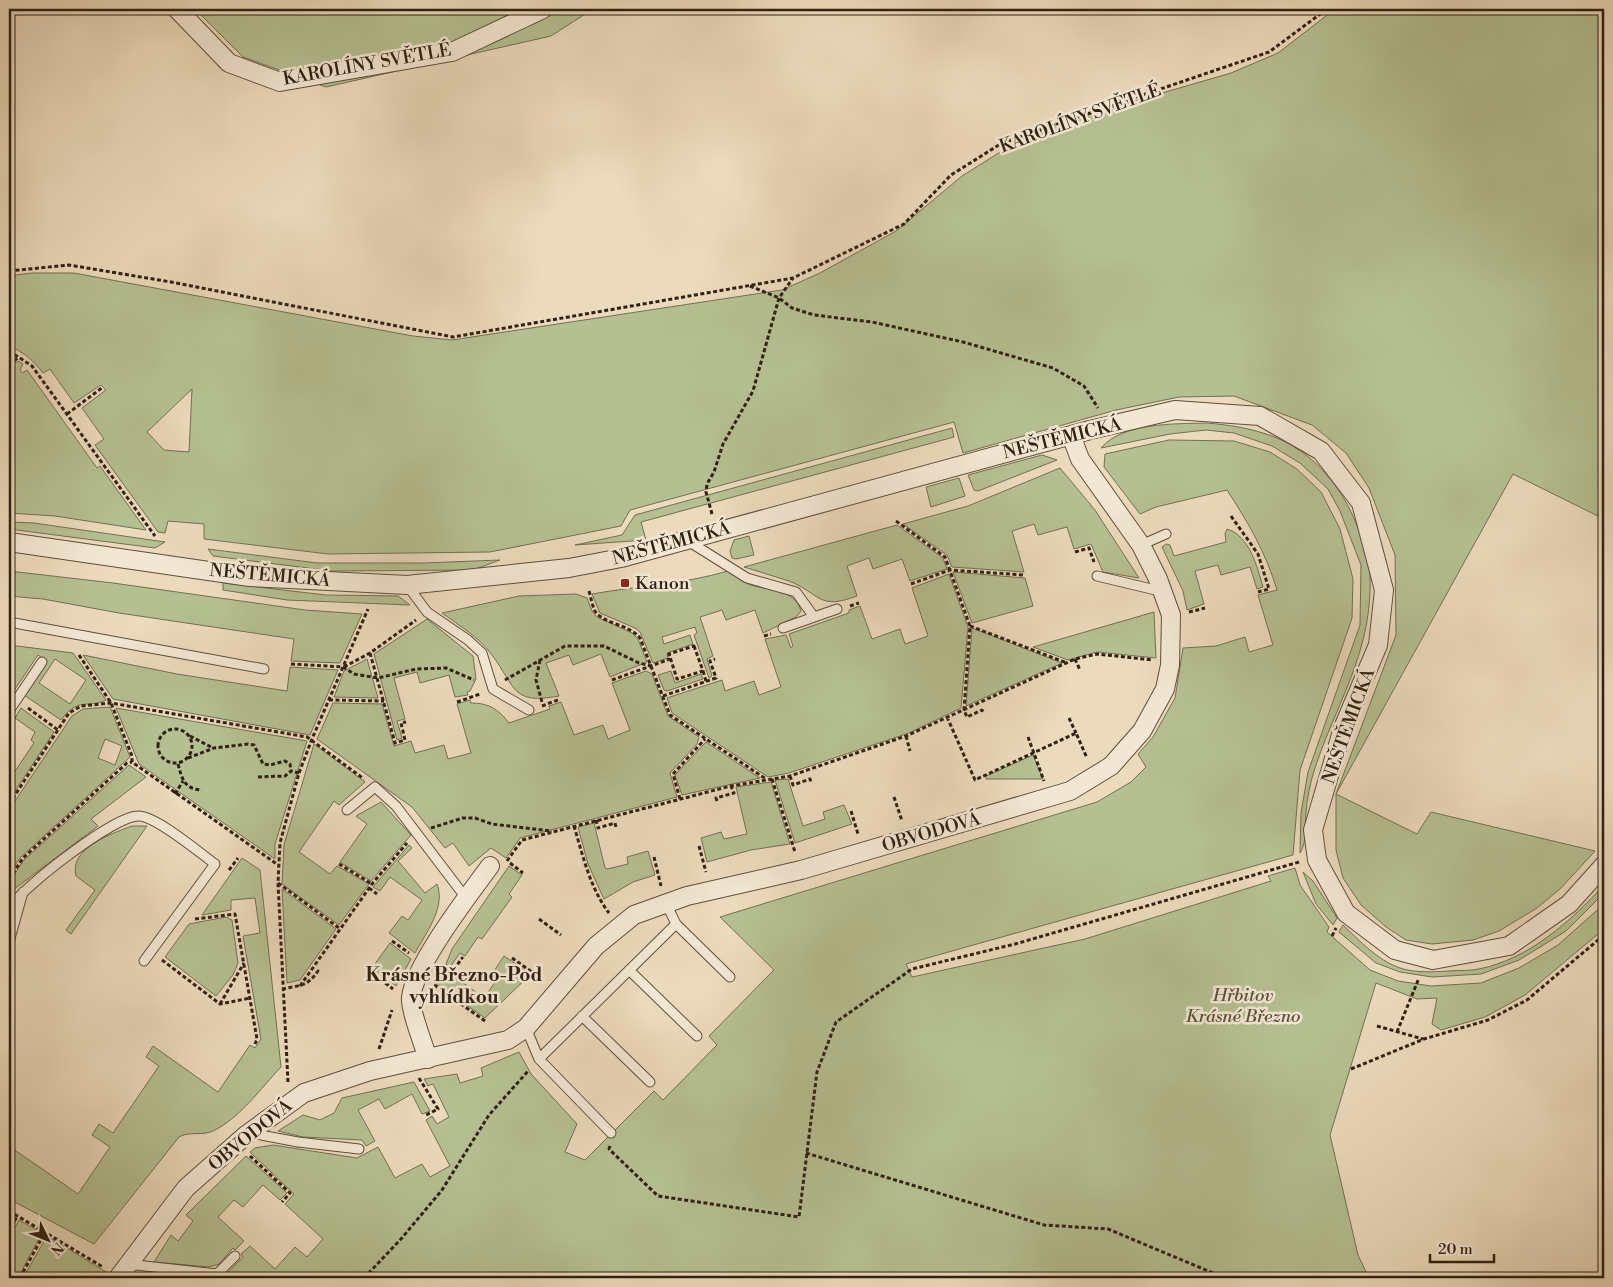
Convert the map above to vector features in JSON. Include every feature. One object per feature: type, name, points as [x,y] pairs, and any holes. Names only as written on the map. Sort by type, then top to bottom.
[{"type":"street","name":"KAROLÍNY SVĚTLÉ","points":[[178,9],[229,63],[280,82],[452,52],[543,9]]},
{"type":"street","name":"NEŠTĚMICKÁ","points":[[9,542],[250,577],[407,585],[569,568],[622,558],[1071,435],[1174,410],[1260,416],[1321,451],[1361,503],[1384,590],[1378,645],[1343,728],[1313,830],[1317,860],[1346,912],[1395,950],[1433,960],[1510,946],[1569,904],[1604,865]]},
{"type":"street","name":"OBVODOVÁ","points":[[121,1273],[186,1188],[243,1138],[304,1093],[373,1070],[508,1040],[526,1028],[596,946],[634,915],[687,896],[801,870],[1070,791],[1111,766],[1142,731],[1165,689],[1170,662],[1171,615],[1164,592],[1142,544],[1080,459],[1071,435]]},
{"type":"street","points":[[428,1059],[410,998],[418,973],[466,898],[490,866]]},
{"type":"lane","points":[[1142,544],[1166,534]]},
{"type":"lane","points":[[686,540],[747,578],[796,592],[814,617]]},
{"type":"lane","points":[[1097,576],[1164,592]]},
{"type":"lane","points":[[407,585],[427,612],[468,640],[482,653],[493,689],[529,710]]},
{"type":"lane","points":[[784,628],[838,609]]},
{"type":"lane","points":[[9,622],[264,669]]},
{"type":"lane","points":[[9,711],[42,662]]},
{"type":"lane","points":[[347,810],[375,787],[396,806],[466,898]]},
{"type":"lane","points":[[9,908],[35,880],[120,820],[138,816],[152,818],[215,864],[144,961]]},
{"type":"lane","points":[[9,942],[23,892]]},
{"type":"lane","points":[[666,903],[676,924],[730,977]]},
{"type":"lane","points":[[539,1059],[676,924]]},
{"type":"lane","points":[[629,970],[697,1036]]},
{"type":"lane","points":[[582,1016],[650,1082]]},
{"type":"lane","points":[[526,1028],[539,1059],[611,1133]]},
{"type":"lane","points":[[243,1138],[359,1149]]},
{"type":"lane","points":[[121,1273],[217,1274],[235,1256]]},
{"type":"path","name":"KAROLÍNY SVĚTLÉ","points":[[793,278],[904,224],[951,174],[1002,143],[1269,52],[1327,9]]},
{"type":"path","points":[[9,271],[69,265],[171,282],[453,337],[793,278]]},
{"type":"path","points":[[709,504],[706,492],[707,484],[714,472],[723,444],[752,391],[779,298],[793,278]]},
{"type":"path","points":[[749,286],[779,298],[792,308],[814,315],[872,322],[963,342],[1053,368],[1084,386],[1108,426]]},
{"type":"path","points":[[9,351],[32,366],[155,536]]},
{"type":"path","points":[[9,365],[19,357]]},
{"type":"path","points":[[67,414],[104,387]]},
{"type":"path","points":[[1231,516],[1258,554],[1269,589],[1258,592]]},
{"type":"path","points":[[896,521],[945,557],[970,626],[964,710],[968,717],[982,710],[984,713]]},
{"type":"path","points":[[1075,552],[1089,548]]},
{"type":"path","points":[[911,584],[950,570],[1024,576]]},
{"type":"path","points":[[589,591],[594,610],[598,615],[634,630],[640,638],[670,714],[767,779]]},
{"type":"path","points":[[1196,611],[1205,608]]},
{"type":"path","points":[[288,1081],[278,883],[280,843],[299,773],[368,609]]},
{"type":"path","points":[[343,667],[370,652],[427,612]]},
{"type":"path","points":[[970,626],[1067,663]]},
{"type":"path","points":[[291,664],[343,667],[354,674],[378,678],[416,669],[446,668],[493,689],[565,646],[604,646],[639,663],[651,666]]},
{"type":"path","points":[[703,670],[677,679],[669,654],[694,646],[703,670],[706,681]]},
{"type":"path","points":[[370,652],[395,743],[405,740],[401,723],[406,722]]},
{"type":"path","points":[[490,866],[507,862],[522,840],[731,786],[790,776],[906,736],[1075,659],[1097,654],[1170,662]]},
{"type":"path","points":[[79,655],[111,703],[132,756],[132,762]]},
{"type":"path","points":[[541,659],[536,680],[545,704],[560,700]]},
{"type":"path","points":[[663,696],[716,678],[710,661],[714,659]]},
{"type":"path","points":[[1075,659],[1080,670]]},
{"type":"path","points":[[612,680],[670,660]]},
{"type":"path","points":[[457,702],[469,698]]},
{"type":"path","points":[[17,700],[58,730]]},
{"type":"path","points":[[329,700],[384,701]]},
{"type":"path","points":[[9,803],[69,713],[81,706],[111,703],[312,739],[375,787]]},
{"type":"path","points":[[947,717],[975,780],[1076,733]]},
{"type":"path","points":[[1070,718],[1095,775]]},
{"type":"path","points":[[214,748],[181,730],[164,732],[158,742],[162,758],[173,764],[178,764],[214,748],[254,744],[263,764],[270,765],[285,761],[290,764],[291,772]]},
{"type":"path","points":[[188,758],[193,747],[190,736]]},
{"type":"path","points":[[906,736],[910,752]]},
{"type":"path","points":[[1028,737],[1045,782]]},
{"type":"path","points":[[680,799],[673,774],[705,739]]},
{"type":"path","points":[[132,762],[175,794],[279,865]]},
{"type":"path","points":[[9,879],[23,858],[127,763],[132,762]]},
{"type":"path","points":[[178,764],[183,781],[190,788],[202,790]]},
{"type":"path","points":[[258,778],[285,776],[291,772],[299,773]]},
{"type":"path","points":[[790,776],[793,785],[810,779],[811,782]]},
{"type":"path","points":[[772,779],[794,846]]},
{"type":"path","points":[[175,794],[183,781]]},
{"type":"path","points":[[717,800],[716,798],[734,793],[731,786]]},
{"type":"path","points":[[894,798],[900,813]]},
{"type":"path","points":[[851,811],[856,827]]},
{"type":"path","points":[[300,986],[339,928],[372,884],[417,832],[469,818],[492,824],[555,831]]},
{"type":"path","points":[[596,820],[598,828],[615,823],[616,827]]},
{"type":"path","points":[[574,826],[585,865],[601,902]]},
{"type":"path","points":[[699,846],[704,865]]},
{"type":"path","points":[[654,857],[658,876]]},
{"type":"path","points":[[227,873],[238,858]]},
{"type":"path","points":[[611,1133],[609,1149],[658,1196],[799,1217],[817,1072],[836,1022],[912,969],[1015,944],[1297,862],[1317,860]]},
{"type":"path","points":[[507,862],[523,873]]},
{"type":"path","points":[[338,864],[372,884]]},
{"type":"path","points":[[278,883],[339,928]]},
{"type":"path","points":[[369,888],[377,894]]},
{"type":"path","points":[[195,919],[201,911]]},
{"type":"path","points":[[189,919],[235,914],[257,1039],[255,1044]]},
{"type":"path","points":[[539,919],[561,935]]},
{"type":"path","points":[[1332,936],[1335,931]]},
{"type":"path","points":[[1351,1069],[1424,1039],[1488,1020],[1527,1000],[1604,935]]},
{"type":"path","points":[[392,941],[403,949]]},
{"type":"path","points":[[166,951],[160,958],[220,1004],[250,998]]},
{"type":"path","points":[[452,972],[462,958],[464,959]]},
{"type":"path","points":[[512,958],[534,974]]},
{"type":"path","points":[[220,1004],[244,963]]},
{"type":"path","points":[[282,989],[300,986],[311,981],[318,971],[320,972]]},
{"type":"path","points":[[370,971],[397,992],[418,973],[485,1021]]},
{"type":"path","points":[[1397,1032],[1419,978]]},
{"type":"path","points":[[373,1070],[394,1001]]},
{"type":"path","points":[[1377,1026],[1424,1039]]},
{"type":"path","points":[[364,1278],[402,1239],[442,1190],[488,1115],[539,1059]]},
{"type":"path","points":[[420,1080],[438,1109],[424,1116]]},
{"type":"path","points":[[243,1138],[290,1193],[282,1202]]},
{"type":"path","points":[[806,1153],[1044,1225],[1108,1229],[1225,1278],[1288,1278]]},
{"type":"path","points":[[9,1211],[121,1273]]},
{"type":"path","points":[[9,1233],[17,1216]]},
{"type":"path","points":[[20,1278],[46,1232]]},
{"type":"green space","points":[[195,9],[593,9],[551,36],[326,87],[243,57]]},
{"type":"green space","points":[[1335,9],[1604,9],[1604,519],[1513,474],[1336,794],[1396,635],[1395,555],[1369,488],[1346,453],[1312,425],[1234,396],[1179,397],[1116,410],[963,453],[954,422],[630,510],[621,526],[490,552],[328,554],[204,539],[204,524],[168,521],[165,533],[158,532],[95,445],[104,439],[82,408],[106,390],[101,385],[74,403],[50,369],[43,373],[28,357],[9,346],[9,276],[31,273],[74,273],[413,336],[452,340],[782,290],[820,273],[896,231],[962,176],[1045,127],[1231,73],[1278,53]],"holes":[[[192,389],[189,452],[164,450],[147,432]]]},
{"type":"green space","points":[[18,361],[23,364],[20,370],[22,373],[27,370],[97,468],[100,466],[146,530],[55,516],[9,513],[9,369]]},
{"type":"green space","points":[[1207,423],[1260,432],[1293,446],[1308,456],[1321,468],[1342,495],[1357,527],[1368,560],[1370,592],[1364,636],[1354,671],[1314,771],[1307,802],[1305,838],[1300,853],[1301,813],[1308,772],[1360,625],[1361,565],[1340,511],[1328,489],[1300,463],[1272,446],[1234,433],[1206,430],[1170,434],[1101,448],[1122,433],[1136,429],[1166,424]]},
{"type":"green space","points":[[952,428],[954,437],[641,522],[646,540],[575,545],[622,535],[635,515]]},
{"type":"green space","name":"Hřbitov Krásné Březno","points":[[1169,440],[1234,441],[1270,452],[1297,469],[1321,492],[1340,529],[1353,579],[1352,618],[1300,770],[1293,855],[906,964],[912,977],[1085,939],[1271,881],[1268,876],[1295,868],[1300,885],[1329,927],[1327,932],[1370,970],[1398,981],[1431,986],[1481,983],[1519,968],[1558,945],[1604,904],[1604,929],[1525,995],[1485,1017],[1441,1030],[1432,1024],[1437,998],[1417,999],[1376,983],[1330,1135],[1358,1255],[1369,1278],[223,1278],[243,1257],[241,1254],[250,1246],[275,1269],[295,1247],[307,1257],[323,1239],[285,1204],[294,1194],[250,1152],[255,1148],[273,1145],[357,1158],[378,1147],[395,1178],[422,1164],[430,1177],[450,1166],[426,1120],[432,1116],[437,1124],[449,1117],[433,1084],[428,1086],[424,1079],[457,1074],[460,1083],[483,1076],[481,1068],[519,1052],[531,1074],[577,1124],[565,1152],[585,1160],[654,1091],[663,1100],[717,1045],[709,1036],[774,970],[720,917],[1097,802],[1131,782],[1146,767],[1138,754],[1153,737],[1175,698],[1183,648],[1216,646],[1245,637],[1249,652],[1273,645],[1258,595],[1277,590],[1268,563],[1256,538],[1227,490],[1156,507],[1140,514],[1104,467],[1105,454]]},
{"type":"green space","points":[[1042,455],[1057,460],[978,491],[974,490],[968,475]]},
{"type":"green space","points":[[1060,468],[1095,510],[1139,578],[1103,572],[1091,544],[1074,549],[1067,527],[1038,535],[1034,524],[1012,531],[1024,572],[952,567],[947,555],[903,524],[968,506]]},
{"type":"green space","points":[[959,478],[965,496],[931,507],[926,487]]},
{"type":"green space","points":[[9,522],[34,523],[165,542],[155,548],[9,529]]},
{"type":"green space","points":[[897,525],[943,558],[947,569],[910,581],[902,559],[873,569],[869,558],[847,566],[857,596],[834,602],[820,599],[789,581],[744,567]]},
{"type":"green space","points":[[1227,529],[1235,533],[1247,545],[1263,587],[1257,589],[1250,567],[1221,575],[1218,565],[1195,571],[1204,604],[1187,610],[1183,591],[1162,547],[1166,544],[1170,545],[1174,556],[1226,542],[1225,534]]},
{"type":"green space","points":[[749,536],[754,555],[736,559],[732,558],[730,551],[734,540]]},
{"type":"green space","points":[[208,549],[317,563],[424,563],[500,560],[473,570],[331,571],[213,556]]},
{"type":"green space","points":[[9,571],[113,583],[305,610],[362,614],[340,663],[291,661],[294,639],[119,613],[43,599],[9,596]]},
{"type":"green space","points":[[728,571],[748,584],[786,594],[793,598],[801,611],[796,617],[763,633],[755,610],[726,620],[722,610],[700,617],[713,656],[707,659],[712,676],[709,678],[694,635],[697,633],[695,627],[662,637],[664,644],[690,635],[693,644],[667,653],[668,658],[653,663],[640,632],[600,613],[592,594],[677,582]]},
{"type":"green space","points":[[953,572],[1025,578],[1033,606],[972,623]]},
{"type":"green space","points":[[949,574],[968,627],[961,708],[909,733],[789,773],[768,777],[672,713],[667,698],[722,680],[725,691],[754,681],[759,695],[781,687],[765,639],[786,635],[791,648],[793,646],[789,634],[849,613],[849,610],[860,606],[872,639],[900,629],[905,644],[928,636],[912,588]]},
{"type":"green space","points":[[223,583],[326,595],[398,596],[410,605],[287,600],[223,590]]},
{"type":"green space","points":[[576,594],[587,598],[592,611],[597,617],[632,633],[638,639],[647,662],[610,677],[601,654],[573,665],[569,655],[546,663],[559,696],[532,698],[516,691],[482,643],[442,613],[519,596]]},
{"type":"green space","points":[[1154,612],[1156,658],[1097,652],[1068,660],[1033,647]]},
{"type":"green space","points":[[427,619],[473,656],[476,679],[470,691],[467,692],[468,695],[455,697],[449,675],[420,683],[417,672],[394,678],[405,719],[397,721],[402,738],[397,740],[374,654]]},
{"type":"green space","points":[[972,628],[1062,663],[966,706]]},
{"type":"green space","points":[[9,645],[73,653],[106,700],[93,704],[78,705],[61,720],[24,695],[47,661],[38,655],[9,698]],"holes":[[[55,659],[86,680],[70,704],[39,683]]]},
{"type":"green space","points":[[83,655],[177,674],[287,691],[290,667],[338,670],[310,735],[113,699]]},
{"type":"green space","points":[[367,659],[378,698],[334,697],[344,671]]},
{"type":"green space","points":[[646,671],[652,674],[668,716],[699,737],[697,744],[670,773],[677,797],[520,838],[506,858],[491,848],[469,866],[453,843],[445,848],[412,807],[317,739],[333,703],[382,704],[394,746],[411,741],[415,753],[444,745],[448,759],[471,753],[457,704],[470,700],[471,703],[483,704],[493,708],[509,723],[550,709],[549,706],[561,702],[574,735],[603,725],[608,739],[630,730],[612,683]]},
{"type":"green space","points":[[671,671],[675,683],[701,674],[703,679],[667,691],[664,690],[658,675]]},
{"type":"green space","points":[[110,707],[130,757],[20,858],[9,874],[9,810],[72,716],[83,709]],"holes":[[[105,739],[122,746],[115,765],[98,758]]]},
{"type":"green space","points":[[21,708],[54,732],[11,797],[9,796],[9,780],[34,743],[31,740],[35,732],[15,718]]},
{"type":"green space","points":[[116,708],[307,741],[275,844],[275,859],[139,764]]},
{"type":"green space","points":[[706,742],[760,778],[682,795],[675,775]]},
{"type":"green space","points":[[314,744],[365,782],[339,805],[334,801],[299,852],[330,874],[337,866],[369,884],[339,925],[282,884],[284,845]]},
{"type":"green space","points":[[1033,755],[1043,779],[986,779],[986,776]]},
{"type":"green space","points":[[129,765],[146,777],[91,819],[98,826],[9,893],[9,882],[24,860]]},
{"type":"green space","points":[[788,779],[803,826],[825,819],[823,812],[844,805],[852,824],[795,843],[775,780]]},
{"type":"green space","points":[[771,782],[790,844],[751,850],[707,862],[701,838],[721,832],[724,839],[747,834],[736,787]]},
{"type":"green space","points":[[1336,794],[1417,834],[1431,812],[1595,851],[1561,888],[1537,908],[1499,931],[1473,940],[1432,944],[1406,940],[1386,927],[1361,905],[1343,878],[1336,850]]},
{"type":"green space","points":[[381,802],[411,835],[371,881],[340,862],[367,824],[356,816]]},
{"type":"green space","points":[[594,823],[605,868],[628,864],[627,857],[648,851],[655,875],[633,882],[604,899],[588,864],[578,827]]},
{"type":"green space","points":[[132,826],[147,826],[71,934],[66,930],[95,890],[76,876],[76,866],[79,858],[85,850],[103,838]]},
{"type":"green space","points":[[409,845],[412,848],[398,861],[425,893],[437,884],[439,893],[439,902],[434,920],[415,953],[389,933],[402,916],[408,920],[422,900],[390,877],[380,891],[373,887]]},
{"type":"green space","points":[[242,858],[260,870],[281,1067],[241,1111],[223,1125],[213,1131],[187,1134],[179,1137],[94,1244],[9,1199],[9,1146],[78,1194],[110,1147],[92,1135],[99,1124],[113,1133],[159,1066],[146,1057],[153,1046],[218,1092],[250,1045],[255,1048],[261,1039],[243,936],[260,933],[255,898],[231,900],[231,910],[202,915]]},
{"type":"green space","points":[[509,866],[522,875],[509,894],[512,897],[482,939],[478,937],[465,956],[460,953],[450,967],[446,964],[452,949]]},
{"type":"green space","points":[[1303,872],[1313,881],[1337,918],[1333,925],[1316,904]]},
{"type":"green space","points":[[1604,885],[1604,893],[1566,931],[1519,960],[1481,974],[1432,977],[1400,972],[1376,963],[1339,932],[1343,925],[1376,955],[1392,965],[1406,970],[1430,972],[1476,970],[1515,957],[1532,948],[1578,912]]},
{"type":"green space","points":[[282,889],[336,929],[300,980],[287,983]]},
{"type":"green space","points":[[226,917],[232,920],[238,963],[233,975],[216,996],[165,957],[189,924]]},
{"type":"green space","points":[[390,943],[411,959],[396,986],[372,968]]},
{"type":"green space","points":[[504,956],[531,974],[485,1018],[436,984],[444,969],[484,998],[498,978],[492,974]]},
{"type":"green space","points":[[414,1082],[430,1111],[422,1114],[412,1094],[385,1109],[379,1099],[358,1110],[375,1141],[366,1146],[362,1140],[303,1137],[278,1131],[303,1115],[320,1120],[334,1113],[342,1098]]},
{"type":"green space","points":[[246,1156],[287,1193],[280,1200],[263,1185],[243,1207],[234,1200],[218,1217],[244,1241],[235,1250],[233,1248],[219,1264],[209,1267],[154,1262],[171,1235],[178,1241],[193,1221],[186,1215]]},
{"type":"green space","points":[[19,1220],[42,1233],[18,1278],[9,1278],[9,1239]]},
{"type":"green space","points":[[47,1236],[108,1273],[105,1278],[23,1278]]},
{"type":"place","name":"Kanon","points":[[625,583]]},
{"type":"district","name":"Krásné Březno-Pod vyhlídkou","points":[[454,985]]}]
